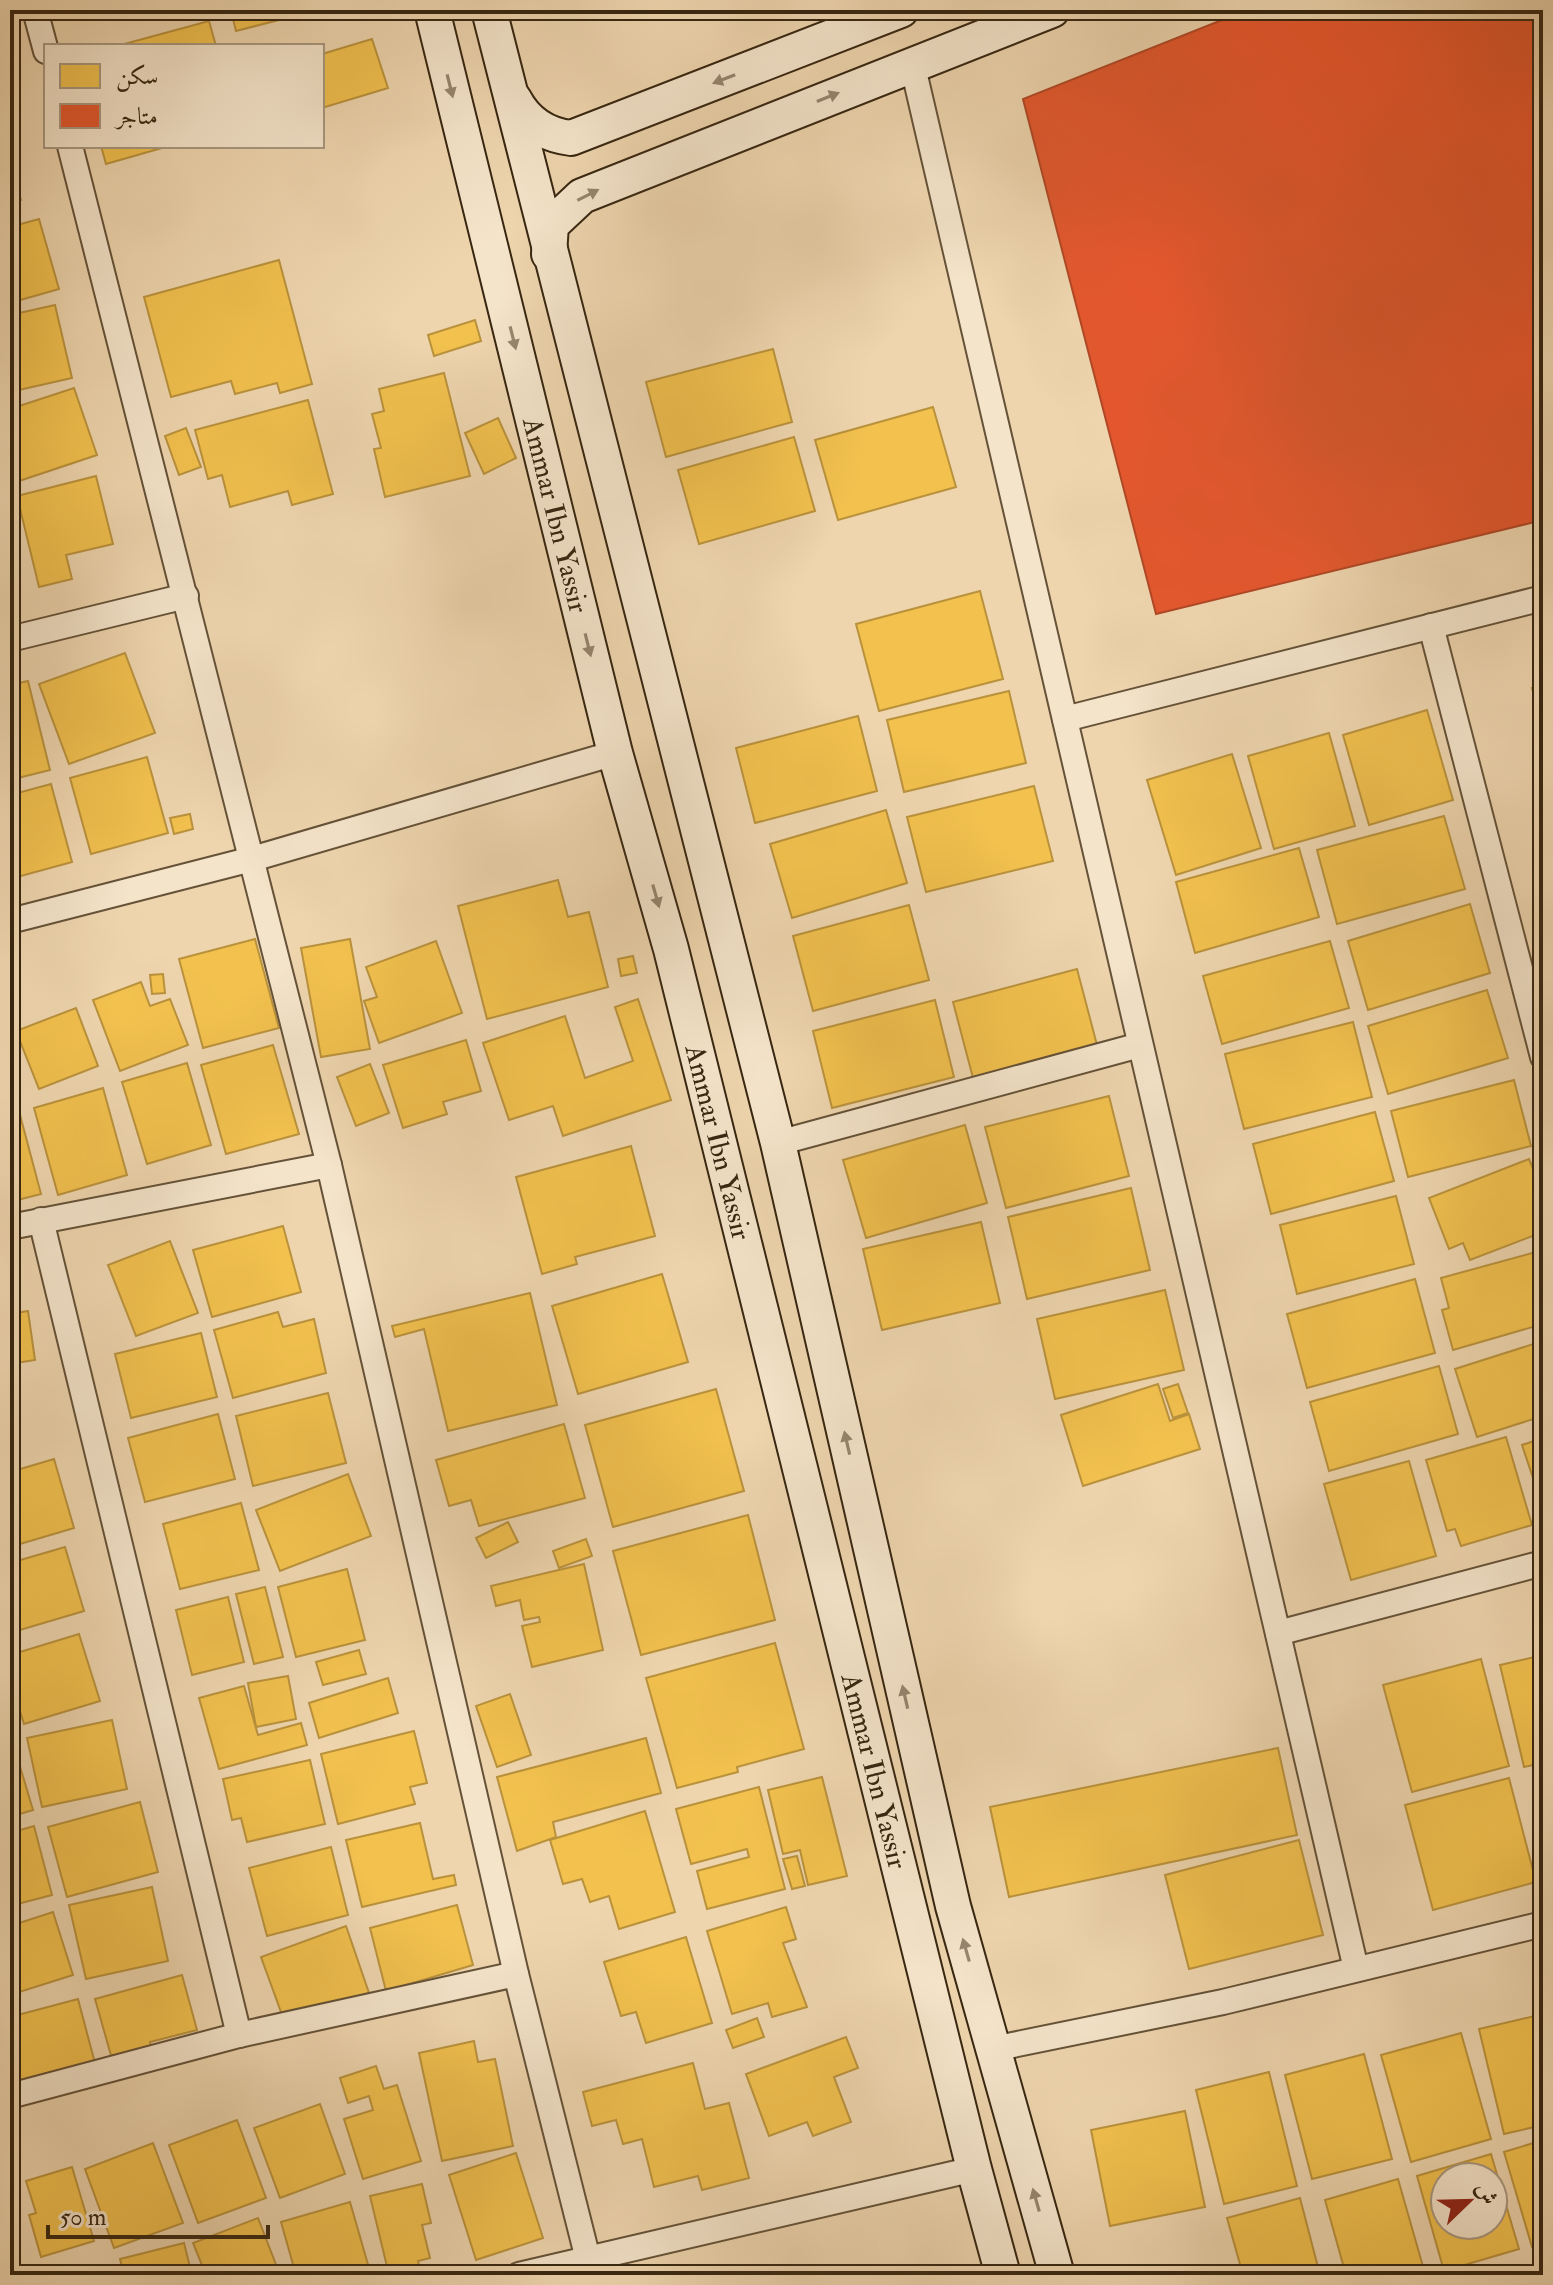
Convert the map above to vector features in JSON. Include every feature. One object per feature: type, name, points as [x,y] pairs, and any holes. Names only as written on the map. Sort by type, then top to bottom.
[{"type":"street","points":[[35,10],[44,44]]},
{"type":"street","name":"Ammar Ibn Yassir","points":[[432,10],[615,753],[671,949],[1003,2275]]},
{"type":"street","name":"Ammar Ibn Yassir","points":[[489,10],[549,255],[778,1143],[953,1906],[1057,2275]]},
{"type":"street","points":[[509,90],[519,110],[537,127],[554,136],[571,138],[901,10]]},
{"type":"street","points":[[549,255],[551,225],[582,196],[1052,10]]},
{"type":"street","points":[[912,63],[1356,1969]]},
{"type":"street","points":[[71,148],[329,1165],[516,1974],[590,2266]]},
{"type":"street","points":[[10,639],[186,596]]},
{"type":"street","points":[[1065,719],[1543,598]]},
{"type":"street","points":[[1431,626],[1543,1057]]},
{"type":"street","points":[[10,921],[252,859],[615,753]]},
{"type":"street","points":[[778,1143],[1140,1045]]},
{"type":"street","points":[[10,1227],[329,1165]]},
{"type":"street","points":[[41,1220],[239,2035]]},
{"type":"street","points":[[1278,1633],[1543,1563]]},
{"type":"street","points":[[993,2049],[1223,2002],[1543,1924]]},
{"type":"street","points":[[10,2096],[239,2035],[516,1974]]},
{"type":"street","points":[[519,2275],[590,2266],[974,2169]]},
{"type":"building: سكن","points":[[251,10],[281,10],[283,19],[236,31],[232,15]]},
{"type":"building: سكن","points":[[209,21],[215,44],[124,44]]},
{"type":"building: سكن","points":[[372,39],[388,88],[324,107],[324,53]]},
{"type":"building: سكن","points":[[102,148],[162,148],[106,164]]},
{"type":"building: سكن","points":[[10,169],[21,200],[10,204]]},
{"type":"building: سكن","points":[[39,219],[59,289],[10,303],[10,227]]},
{"type":"building: سكن","points":[[279,260],[312,384],[280,393],[277,383],[235,394],[231,381],[171,397],[144,297]]},
{"type":"building: سكن","points":[[55,305],[72,378],[10,392],[10,315]]},
{"type":"building: سكن","points":[[475,320],[481,341],[434,356],[428,335]]},
{"type":"building: سكن","points":[[773,349],[792,422],[666,457],[646,382]]},
{"type":"building: سكن","points":[[444,373],[470,476],[385,497],[374,449],[381,448],[372,414],[384,411],[379,389]]},
{"type":"building: سكن","points":[[74,388],[97,455],[10,484],[10,409]]},
{"type":"building: سكن","points":[[308,400],[333,494],[292,505],[288,491],[230,507],[222,475],[208,479],[195,430]]},
{"type":"building: سكن","points":[[933,407],[956,487],[838,520],[815,440]]},
{"type":"building: سكن","points":[[498,418],[516,458],[484,474],[465,433]]},
{"type":"building: سكن","points":[[186,428],[201,467],[179,475],[165,436]]},
{"type":"building: سكن","points":[[794,437],[815,511],[699,544],[678,470]]},
{"type":"building: سكن","points":[[96,476],[113,544],[66,555],[72,579],[39,587],[17,496]]},
{"type":"building: سكن","points":[[980,591],[1003,679],[879,711],[856,624]]},
{"type":"building: سكن","points":[[125,653],[155,733],[69,764],[39,684]]},
{"type":"building: سكن","points":[[28,681],[50,770],[10,780],[10,685]]},
{"type":"building: سكن","points":[[1543,685],[1543,729],[1532,688]]},
{"type":"building: سكن","points":[[1009,691],[1026,763],[904,792],[887,720]]},
{"type":"building: سكن","points":[[1427,710],[1453,800],[1369,825],[1343,735]]},
{"type":"building: سكن","points":[[858,716],[877,791],[755,823],[736,748]]},
{"type":"building: سكن","points":[[1329,733],[1355,826],[1274,849],[1248,756]]},
{"type":"building: سكن","points":[[1232,754],[1261,848],[1176,875],[1147,780]]},
{"type":"building: سكن","points":[[147,757],[168,833],[91,854],[70,778]]},
{"type":"building: سكن","points":[[51,784],[72,862],[10,879],[10,795]]},
{"type":"building: سكن","points":[[1034,786],[1053,861],[926,892],[907,817]]},
{"type":"building: سكن","points":[[886,810],[907,883],[792,918],[770,844]]},
{"type":"building: سكن","points":[[190,814],[193,829],[174,834],[170,818]]},
{"type":"building: سكن","points":[[1444,816],[1465,889],[1337,924],[1317,850]]},
{"type":"building: سكن","points":[[1299,848],[1319,917],[1195,953],[1176,882]]},
{"type":"building: سكن","points":[[558,880],[568,917],[589,912],[608,987],[487,1019],[458,906]]},
{"type":"building: سكن","points":[[1470,904],[1490,973],[1368,1010],[1348,941]]},
{"type":"building: سكن","points":[[909,905],[929,980],[813,1011],[793,936]]},
{"type":"building: سكن","points":[[255,939],[279,1028],[203,1048],[179,959]]},
{"type":"building: سكن","points":[[350,939],[370,1049],[321,1057],[301,948]]},
{"type":"building: سكن","points":[[436,941],[462,1013],[379,1043],[364,1001],[377,997],[366,967]]},
{"type":"building: سكن","points":[[1330,941],[1349,1008],[1222,1044],[1203,976]]},
{"type":"building: سكن","points":[[633,956],[637,973],[621,976],[618,959]]},
{"type":"building: سكن","points":[[1077,969],[1097,1045],[973,1078],[953,1002]]},
{"type":"building: سكن","points":[[163,974],[165,993],[152,994],[150,975]]},
{"type":"building: سكن","points":[[141,982],[150,1006],[170,999],[188,1045],[120,1071],[93,1000]]},
{"type":"building: سكن","points":[[1487,990],[1508,1058],[1388,1094],[1368,1026]]},
{"type":"building: سكن","points":[[638,999],[671,1100],[563,1136],[553,1106],[509,1120],[483,1043],[565,1016],[585,1078],[633,1061],[615,1007]]},
{"type":"building: سكن","points":[[935,1000],[954,1077],[832,1108],[813,1031]]},
{"type":"building: سكن","points":[[76,1008],[98,1066],[39,1089],[16,1031]]},
{"type":"building: سكن","points":[[1353,1022],[1372,1097],[1244,1129],[1225,1054]]},
{"type":"building: سكن","points":[[466,1040],[481,1091],[443,1102],[447,1114],[403,1128],[383,1065]]},
{"type":"building: سكن","points":[[273,1045],[299,1134],[226,1154],[201,1065]]},
{"type":"building: سكن","points":[[187,1063],[211,1145],[147,1164],[122,1082]]},
{"type":"building: سكن","points":[[370,1064],[389,1113],[356,1126],[337,1077]]},
{"type":"building: سكن","points":[[1514,1080],[1531,1146],[1408,1177],[1391,1111]]},
{"type":"building: سكن","points":[[103,1088],[127,1175],[58,1195],[34,1108]]},
{"type":"building: سكن","points":[[1109,1096],[1129,1176],[1006,1208],[985,1127]]},
{"type":"building: سكن","points":[[19,1111],[41,1194],[10,1202],[10,1114]]},
{"type":"building: سكن","points":[[1375,1112],[1394,1181],[1271,1214],[1253,1144]]},
{"type":"building: سكن","points":[[965,1125],[987,1203],[866,1238],[843,1160]]},
{"type":"building: سكن","points":[[631,1146],[655,1236],[575,1257],[577,1264],[542,1274],[516,1177]]},
{"type":"building: سكن","points":[[1529,1159],[1543,1193],[1543,1232],[1470,1260],[1463,1243],[1449,1249],[1429,1198]]},
{"type":"building: سكن","points":[[1131,1188],[1150,1270],[1027,1299],[1008,1217]]},
{"type":"building: سكن","points":[[1396,1196],[1414,1264],[1297,1294],[1280,1225]]},
{"type":"building: سكن","points":[[981,1222],[1000,1303],[882,1330],[863,1249]]},
{"type":"building: سكن","points":[[283,1226],[301,1292],[212,1317],[193,1250]]},
{"type":"building: سكن","points":[[170,1241],[198,1313],[136,1336],[108,1265]]},
{"type":"building: سكن","points":[[1543,1250],[1543,1324],[1453,1350],[1442,1310],[1449,1308],[1441,1278]]},
{"type":"building: سكن","points":[[662,1274],[688,1362],[578,1394],[552,1306]]},
{"type":"building: سكن","points":[[1415,1279],[1435,1353],[1307,1388],[1287,1314]]},
{"type":"building: سكن","points":[[1165,1290],[1184,1370],[1055,1399],[1037,1319]]},
{"type":"building: سكن","points":[[530,1293],[557,1405],[448,1431],[424,1329],[395,1337],[392,1326]]},
{"type":"building: سكن","points":[[28,1311],[35,1360],[10,1364],[10,1314]]},
{"type":"building: سكن","points":[[278,1312],[283,1327],[314,1319],[326,1373],[233,1398],[214,1330]]},
{"type":"building: سكن","points":[[201,1333],[217,1397],[131,1418],[115,1354]]},
{"type":"building: سكن","points":[[1543,1341],[1543,1416],[1477,1437],[1455,1369]]},
{"type":"building: سكن","points":[[1439,1366],[1458,1434],[1329,1471],[1310,1402]]},
{"type":"building: سكن","points":[[1158,1384],[1170,1421],[1189,1414],[1200,1449],[1083,1486],[1061,1415]]},
{"type":"building: سكن","points":[[1178,1384],[1188,1413],[1173,1418],[1163,1389]]},
{"type":"building: سكن","points":[[716,1389],[744,1491],[613,1527],[585,1425]]},
{"type":"building: سكن","points":[[328,1393],[346,1463],[253,1486],[236,1416]]},
{"type":"building: سكن","points":[[218,1414],[235,1479],[145,1502],[128,1438]]},
{"type":"building: سكن","points":[[564,1424],[585,1498],[479,1526],[471,1500],[449,1506],[436,1460]]},
{"type":"building: سكن","points":[[1506,1437],[1532,1525],[1461,1546],[1455,1529],[1447,1531],[1426,1460]]},
{"type":"building: سكن","points":[[1543,1438],[1543,1508],[1522,1445]]},
{"type":"building: سكن","points":[[54,1459],[74,1528],[10,1547],[10,1472]]},
{"type":"building: سكن","points":[[1409,1461],[1436,1556],[1351,1580],[1324,1484]]},
{"type":"building: سكن","points":[[348,1474],[371,1536],[280,1571],[256,1510]]},
{"type":"building: سكن","points":[[241,1503],[259,1570],[180,1589],[163,1524]]},
{"type":"building: سكن","points":[[748,1515],[775,1620],[641,1655],[613,1551]]},
{"type":"building: سكن","points":[[508,1522],[518,1542],[486,1558],[476,1538]]},
{"type":"building: سكن","points":[[586,1539],[592,1556],[559,1568],[553,1551]]},
{"type":"building: سكن","points":[[65,1547],[84,1611],[10,1633],[10,1563]]},
{"type":"building: سكن","points":[[584,1564],[603,1650],[532,1667],[522,1626],[540,1622],[539,1617],[524,1620],[520,1600],[496,1606],[491,1586]]},
{"type":"building: سكن","points":[[347,1569],[365,1640],[296,1657],[278,1587]]},
{"type":"building: سكن","points":[[265,1587],[283,1657],[254,1664],[236,1594]]},
{"type":"building: سكن","points":[[228,1597],[244,1662],[192,1675],[176,1610]]},
{"type":"building: سكن","points":[[79,1634],[100,1701],[24,1724],[10,1679],[10,1655]]},
{"type":"building: سكن","points":[[775,1643],[804,1749],[737,1767],[738,1772],[677,1788],[646,1678]]},
{"type":"building: سكن","points":[[359,1650],[366,1674],[323,1685],[316,1662]]},
{"type":"building: سكن","points":[[1543,1655],[1543,1763],[1524,1767],[1500,1665]]},
{"type":"building: سكن","points":[[1481,1659],[1509,1766],[1412,1792],[1383,1685]]},
{"type":"building: سكن","points":[[288,1676],[296,1719],[256,1727],[248,1683]]},
{"type":"building: سكن","points":[[388,1678],[398,1713],[319,1738],[309,1703]]},
{"type":"building: سكن","points":[[244,1686],[258,1735],[301,1723],[307,1745],[219,1769],[199,1698]]},
{"type":"building: سكن","points":[[510,1694],[531,1755],[497,1767],[476,1706]]},
{"type":"building: سكن","points":[[112,1720],[127,1789],[42,1807],[27,1738]]},
{"type":"building: سكن","points":[[414,1731],[427,1783],[410,1787],[415,1804],[338,1824],[321,1754]]},
{"type":"building: سكن","points":[[646,1738],[661,1793],[553,1822],[556,1837],[517,1851],[497,1777]]},
{"type":"building: سكن","points":[[13,1743],[33,1810],[10,1817],[10,1744]]},
{"type":"building: سكن","points":[[1278,1748],[1297,1835],[1009,1897],[990,1807]]},
{"type":"building: سكن","points":[[310,1760],[325,1824],[247,1842],[241,1818],[232,1820],[223,1779]]},
{"type":"building: سكن","points":[[822,1777],[847,1876],[808,1885],[800,1850],[783,1854],[768,1790]]},
{"type":"building: سكن","points":[[1509,1778],[1536,1882],[1433,1910],[1405,1805]]},
{"type":"building: سكن","points":[[759,1787],[785,1889],[707,1909],[697,1871],[749,1857],[747,1849],[691,1864],[676,1809]]},
{"type":"building: سكن","points":[[140,1802],[158,1872],[67,1897],[48,1827]]},
{"type":"building: سكن","points":[[645,1811],[675,1912],[619,1929],[609,1896],[590,1902],[582,1879],[563,1884],[550,1840]]},
{"type":"building: سكن","points":[[420,1823],[433,1879],[454,1875],[456,1885],[362,1907],[346,1840]]},
{"type":"building: سكن","points":[[34,1826],[52,1895],[10,1906],[10,1833]]},
{"type":"building: سكن","points":[[1299,1840],[1323,1935],[1189,1969],[1165,1875]]},
{"type":"building: سكن","points":[[331,1847],[348,1915],[267,1936],[249,1868]]},
{"type":"building: سكن","points":[[797,1856],[805,1886],[792,1889],[783,1859]]},
{"type":"building: سكن","points":[[152,1887],[168,1961],[86,1979],[69,1905]]},
{"type":"building: سكن","points":[[457,1905],[473,1965],[386,1991],[370,1928]]},
{"type":"building: سكن","points":[[786,1907],[796,1939],[783,1943],[807,2007],[772,2017],[768,2003],[732,2014],[707,1931]]},
{"type":"building: سكن","points":[[53,1912],[73,1975],[10,1995],[10,1926]]},
{"type":"building: سكن","points":[[346,1926],[369,1993],[285,2023],[261,1957]]},
{"type":"building: سكن","points":[[686,1937],[712,2023],[646,2043],[636,2012],[621,2016],[604,1962]]},
{"type":"building: سكن","points":[[182,1975],[197,2030],[150,2042],[151,2048],[112,2059],[95,1999]]},
{"type":"building: سكن","points":[[78,1999],[96,2067],[10,2089],[10,2017]]},
{"type":"building: سكن","points":[[1543,2014],[1543,2125],[1504,2134],[1479,2029]]},
{"type":"building: سكن","points":[[757,2018],[764,2037],[733,2048],[726,2030]]},
{"type":"building: سكن","points":[[1461,2033],[1491,2139],[1411,2162],[1381,2055]]},
{"type":"building: سكن","points":[[846,2037],[858,2068],[834,2077],[851,2122],[813,2136],[807,2122],[769,2136],[746,2074]]},
{"type":"building: سكن","points":[[474,2041],[478,2062],[495,2059],[513,2146],[442,2161],[419,2053]]},
{"type":"building: سكن","points":[[1364,2054],[1392,2159],[1312,2179],[1285,2075]]},
{"type":"building: سكن","points":[[693,2063],[705,2109],[729,2103],[749,2178],[702,2190],[698,2176],[654,2187],[642,2139],[623,2144],[616,2120],[592,2126],[583,2092]]},
{"type":"building: سكن","points":[[376,2066],[384,2089],[397,2085],[421,2161],[363,2179],[344,2119],[373,2110],[369,2096],[348,2103],[340,2078]]},
{"type":"building: سكن","points":[[1269,2072],[1297,2186],[1224,2204],[1196,2090]]},
{"type":"building: سكن","points":[[320,2104],[345,2174],[280,2198],[254,2128]]},
{"type":"building: سكن","points":[[1185,2111],[1205,2207],[1110,2226],[1091,2130]]},
{"type":"building: سكن","points":[[237,2120],[266,2198],[198,2223],[169,2145]]},
{"type":"building: سكن","points":[[1543,2140],[1543,2244],[1532,2247],[1504,2152]]},
{"type":"building: سكن","points":[[153,2143],[183,2223],[114,2248],[85,2169]]},
{"type":"building: سكن","points":[[516,2153],[543,2238],[476,2260],[449,2175]]},
{"type":"building: سكن","points":[[1491,2154],[1493,2161],[1467,2161]]},
{"type":"building: سكن","points":[[72,2167],[94,2241],[41,2257],[29,2215],[36,2213],[26,2181]]},
{"type":"building: سكن","points":[[1429,2172],[1429,2218],[1417,2176]]},
{"type":"building: سكن","points":[[1398,2179],[1424,2270],[1407,2275],[1346,2275],[1325,2200]]},
{"type":"building: سكن","points":[[422,2184],[431,2223],[422,2225],[430,2258],[418,2261],[421,2275],[389,2275],[370,2196]]},
{"type":"building: سكن","points":[[1300,2198],[1320,2275],[1243,2275],[1227,2218]]},
{"type":"building: سكن","points":[[350,2202],[371,2275],[296,2275],[281,2222]]},
{"type":"building: سكن","points":[[1509,2215],[1519,2249],[1444,2271],[1435,2241],[1509,2241]]},
{"type":"building: سكن","points":[[258,2218],[280,2275],[206,2275],[193,2243]]},
{"type":"building: سكن","points":[[184,2243],[192,2275],[124,2275],[120,2259]]},
{"type":"building: متاجر","points":[[1247,10],[1543,10],[1543,520],[1156,614],[1023,99]]}]
